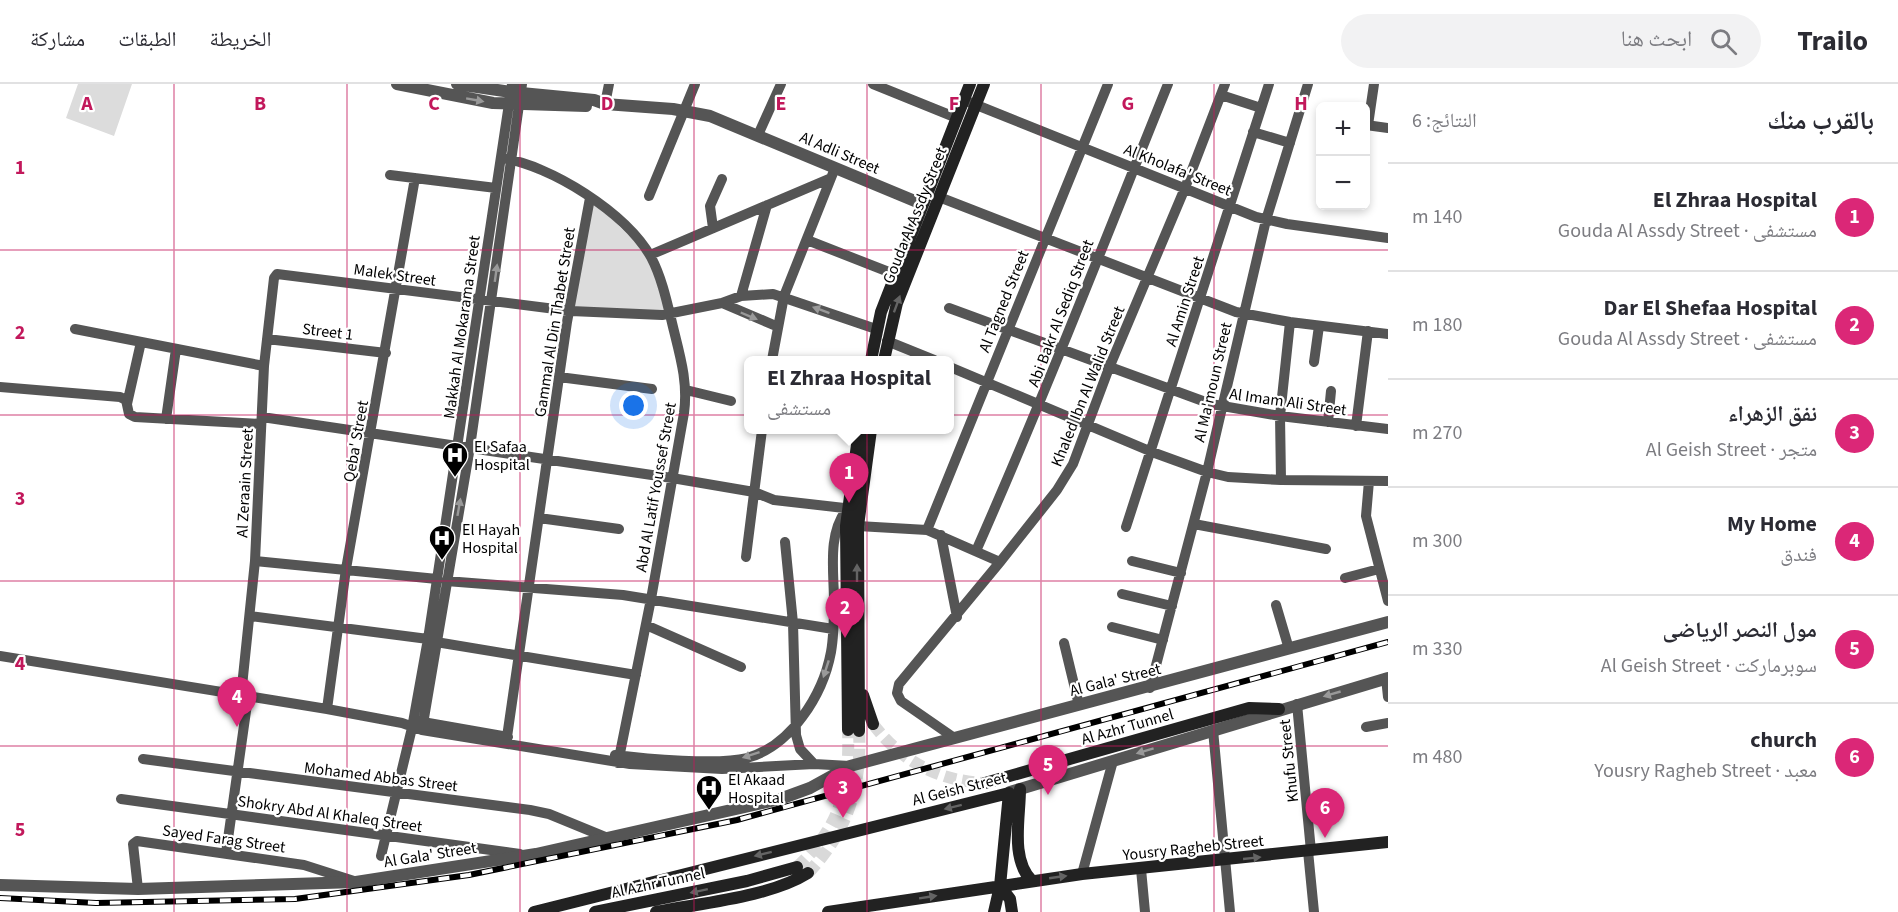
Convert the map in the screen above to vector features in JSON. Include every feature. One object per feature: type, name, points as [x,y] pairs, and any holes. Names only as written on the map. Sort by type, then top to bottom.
[{"type":"main road","name":"Gouda Al Assdy Street","points":[[885,356],[897,303],[939,197],[970,102],[970,84]]},
{"type":"main road","name":"Gouda Al Assdy Street","points":[[872,356],[876,330],[894,274],[957,117],[984,84]]},
{"type":"main road","points":[[859,434],[853,509],[847,660],[853,730],[859,674],[858,526],[853,509],[870,434]]},
{"type":"main road","points":[[859,674],[873,724]]},
{"type":"main road","name":"Al Azhr Tunnel","points":[[985,783],[1249,708],[1280,709]]},
{"type":"main road","points":[[1015,791],[1019,855],[1024,872],[1032,881]]},
{"type":"main road","points":[[994,912],[1015,791]]},
{"type":"main road","name":"Al Geish Street","points":[[539,912],[1015,791]]},
{"type":"main road","name":"Yousry Ragheb Street","points":[[1000,886],[1082,874],[1226,861],[1388,842]]},
{"type":"main road","name":"Al Azhr Tunnel","points":[[595,912],[747,881],[797,867]]},
{"type":"main road","name":"Al Azhr Tunnel","points":[[656,912],[760,891],[797,880],[808,873]]},
{"type":"main road","points":[[828,912],[1000,886]]},
{"type":"main road","points":[[1000,886],[1010,899],[1012,912]]},
{"type":"street","name":"Al Adli Street","points":[[398,84],[425,92],[516,94]]},
{"type":"street","name":"Al Adli Street","points":[[457,84],[597,106],[605,104],[684,110],[723,120],[833,173],[922,204]]},
{"type":"street","points":[[605,104],[609,84]]},
{"type":"street","points":[[649,196],[695,84]]},
{"type":"street","points":[[758,135],[781,84]]},
{"type":"street","points":[[873,84],[957,117]]},
{"type":"street","name":"Al Tagned Street","points":[[927,530],[1108,84]]},
{"type":"street","name":"Abi Bakr Al Sediq Street","points":[[976,551],[1040,405],[1096,258],[1168,84]]},
{"type":"street","name":"Khaled Ibn Al Walid Street","points":[[953,736],[901,701],[897,693],[899,684],[957,617],[1066,477],[1089,426],[1109,368],[1148,279],[1225,84]]},
{"type":"street","name":"Al Amin Street","points":[[1126,527],[1269,84]]},
{"type":"street","name":"Al Ma'moun Street","points":[[1150,688],[1207,472],[1242,314],[1266,220],[1308,84]]},
{"type":"street","points":[[1370,107],[1374,84]]},
{"type":"street","name":"Makkah Al Mokarama Street","points":[[381,856],[414,725],[432,640],[464,446],[516,94]]},
{"type":"street","points":[[1221,95],[1261,108]]},
{"type":"street","name":"Al Kholafa' Street","points":[[970,102],[1266,220],[1388,238]]},
{"type":"street","points":[[1370,125],[1388,128]]},
{"type":"street","points":[[1254,132],[1290,143]]},
{"type":"street","name":"Makkah Al Mokarama Street","points":[[486,301],[496,188],[506,158]]},
{"type":"street","name":"Abd Al Latif Youssef Street","points":[[506,158],[537,168],[590,198],[633,233],[650,255],[660,276],[686,390],[651,599],[619,759]]},
{"type":"street","points":[[650,255],[767,205],[833,173]]},
{"type":"street","points":[[772,356],[776,327],[784,296],[833,173]]},
{"type":"street","points":[[390,175],[496,188]]},
{"type":"street","name":"Qeba' Street","points":[[327,709],[346,570],[386,354],[415,178]]},
{"type":"street","points":[[713,228],[710,206],[722,179]]},
{"type":"street","points":[[939,197],[1242,314],[1388,334]]},
{"type":"street","name":"Gammal Al Din Thabet Street","points":[[507,737],[559,377],[590,198]]},
{"type":"street","points":[[741,296],[767,205]]},
{"type":"street","points":[[807,240],[894,274]]},
{"type":"street","name":"Malek Street","points":[[279,274],[570,311],[670,315],[722,303],[741,296],[763,293],[784,296],[876,330]]},
{"type":"street","name":"Al Zeraain Street","points":[[226,853],[237,773],[255,561],[264,366],[274,278],[279,274]]},
{"type":"street","points":[[722,303],[776,327]]},
{"type":"street","name":"Al Imam Ali Street","points":[[949,308],[1170,391],[1221,407],[1388,429]]},
{"type":"street","points":[[1281,480],[1280,416],[1290,322]]},
{"type":"street","points":[[1314,362],[1319,326]]},
{"type":"street","points":[[75,329],[264,366]]},
{"type":"street","points":[[1356,426],[1368,332]]},
{"type":"street","name":"Street 1","points":[[267,339],[386,354]]},
{"type":"street","points":[[887,341],[924,356]]},
{"type":"street","points":[[141,342],[127,404],[132,416],[261,420],[372,431],[754,492],[770,499],[853,509]]},
{"type":"street","points":[[166,418],[176,349]]},
{"type":"street","points":[[954,369],[1152,452],[1207,472],[1228,477],[1281,480],[1388,481]]},
{"type":"street","points":[[559,377],[652,389]]},
{"type":"street","points":[[0,387],[120,397],[127,404]]},
{"type":"street","points":[[686,390],[731,401]]},
{"type":"street","points":[[1328,422],[1331,391]]},
{"type":"street","points":[[746,557],[761,434]]},
{"type":"street","points":[[1369,481],[1366,516],[1388,601]]},
{"type":"street","points":[[797,721],[825,673],[833,629],[834,538],[838,522],[853,509]]},
{"type":"street","points":[[539,518],[619,529]]},
{"type":"street","points":[[1194,524],[1326,549]]},
{"type":"street","points":[[858,526],[927,530],[1000,562]]},
{"type":"street","points":[[940,535],[957,617]]},
{"type":"street","points":[[785,542],[793,623],[796,735],[800,749],[814,764]]},
{"type":"street","points":[[255,561],[651,599],[833,629]]},
{"type":"street","points":[[1132,561],[1181,573]]},
{"type":"street","points":[[1345,578],[1379,568]]},
{"type":"street","points":[[1122,594],[1172,606]]},
{"type":"street","points":[[1276,604],[1289,649]]},
{"type":"street","points":[[250,616],[432,640],[636,675]]},
{"type":"street","name":"Al Gala' Street","points":[[0,885],[138,889],[356,882],[536,854],[611,839],[795,794],[850,766],[953,736],[1150,688],[1388,622]]},
{"type":"street","points":[[646,625],[741,667]]},
{"type":"street","points":[[1112,627],[1163,640]]},
{"type":"street","points":[[1065,643],[1079,705]]},
{"type":"street","name":"Al Gala' Street","points":[[0,656],[619,759],[722,769],[814,764],[850,766]]},
{"type":"street","points":[[1387,678],[1388,697]]},
{"type":"street","name":"Al Geish Street","points":[[1015,791],[1387,678]]},
{"type":"street","name":"Khufu Street","points":[[1297,704],[1314,912]]},
{"type":"street","name":"Al Gala' Street","points":[[414,725],[507,737],[619,759],[734,760],[770,748],[797,721]]},
{"type":"street","points":[[1366,727],[1388,723]]},
{"type":"street","points":[[1213,730],[1230,912]]},
{"type":"street","name":"Mohamed Abbas Street","points":[[143,759],[540,812],[611,839]]},
{"type":"street","points":[[1082,874],[1113,761]]},
{"type":"street","name":"Shokry Abd Al Khaleq Street","points":[[121,799],[496,851],[536,854]]},
{"type":"street","name":"Sayed Farag Street","points":[[138,889],[133,844],[135,841],[315,868],[356,882]]},
{"type":"street","points":[[1141,869],[1145,912]]},
{"type":"shaded area","points":[[78,84],[132,84],[114,136],[66,118]]},
{"type":"shaded area","points":[[591,199],[648,254],[669,314],[571,310]]},
{"type":"tunnel","points":[[873,724],[896,749],[922,767],[952,778],[985,783]]},
{"type":"tunnel","points":[[797,867],[824,836],[840,805],[847,770],[848,730]]},
{"type":"tunnel","points":[[808,873],[833,841],[849,808],[858,771],[859,731]]},
{"type":"railway","points":[[0,898],[96,903],[295,899],[469,875],[737,820],[1388,642]]},
{"type":"place","name":"El Safaa Hospital","points":[[455,478]]},
{"type":"place","name":"El Zhraa Hospital","points":[[849,503]]},
{"type":"place","name":"El Hayah Hospital","points":[[442,561]]},
{"type":"place","name":"Dar El Shefaa Hospital","points":[[845,638]]},
{"type":"place","name":"My Home","points":[[237,727]]},
{"type":"place","name":"مول النصر الرياضى","points":[[1048,795]]},
{"type":"place","name":"El Akaad Hospital","points":[[709,811]]},
{"type":"place","name":"نفق الزهراء","points":[[843,818]]},
{"type":"place","name":"church","points":[[1325,838]]}]
